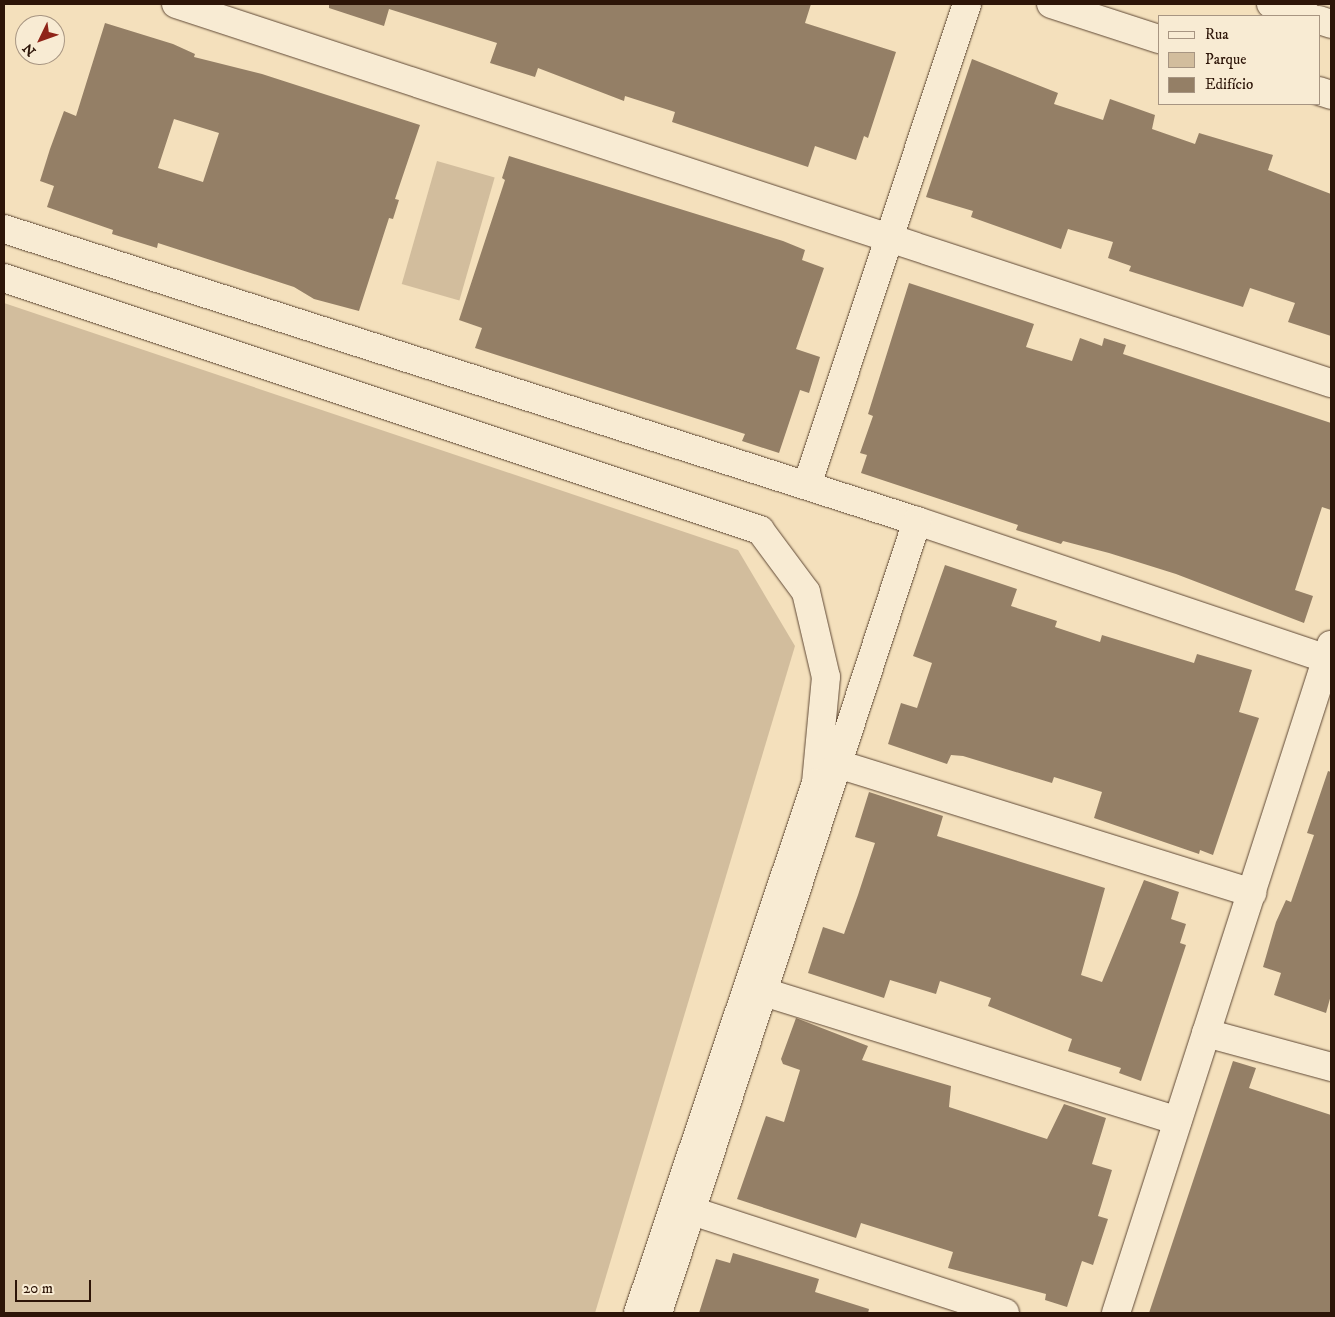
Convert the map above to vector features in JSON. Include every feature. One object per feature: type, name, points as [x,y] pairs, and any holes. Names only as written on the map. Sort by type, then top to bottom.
[{"type":"street","points":[[176,4],[891,237],[1331,383]]},
{"type":"street","points":[[808,485],[967,4]]},
{"type":"street","points":[[1051,4],[1158,39]]},
{"type":"street","points":[[1271,4],[1305,15]]},
{"type":"street","points":[[4,229],[1329,652],[1116,1313]]},
{"type":"street","points":[[4,278],[760,530],[806,592],[826,677],[816,783],[638,1313]]},
{"type":"street","points":[[658,1313],[917,521]]},
{"type":"street","points":[[838,764],[1252,893]]},
{"type":"street","points":[[764,992],[1177,1121]]},
{"type":"street","points":[[1206,1032],[1331,1067]]},
{"type":"street","points":[[692,1211],[1005,1313]]},
{"type":"green space","points":[[437,161],[495,178],[459,301],[402,284]]},
{"type":"green space","points":[[4,303],[738,550],[795,646],[595,1313],[4,1313]]},
{"type":"building","points":[[329,4],[811,4],[805,23],[896,52],[868,138],[864,136],[856,160],[815,146],[808,167],[672,122],[675,112],[625,96],[624,101],[538,68],[535,77],[490,63],[497,43],[389,9],[384,26],[329,8]]},
{"type":"building","points":[[105,23],[173,44],[195,54],[194,57],[262,74],[420,125],[395,199],[399,200],[393,219],[389,218],[359,311],[314,299],[294,287],[158,243],[157,248],[112,234],[113,230],[47,207],[54,186],[40,181],[50,149],[64,111],[76,116]],"holes":[[[174,119],[219,133],[203,182],[158,168]]]},
{"type":"building","points":[[972,59],[1058,93],[1054,104],[1103,120],[1110,99],[1155,115],[1152,129],[1195,144],[1199,133],[1273,155],[1268,170],[1331,194],[1331,336],[1288,322],[1295,303],[1250,288],[1243,307],[1129,271],[1131,266],[1108,258],[1113,242],[1068,229],[1061,249],[971,217],[973,211],[926,197]]},
{"type":"building","points":[[509,156],[783,241],[805,250],[802,260],[824,268],[796,349],[820,357],[809,393],[800,390],[779,453],[742,441],[745,434],[475,348],[482,328],[459,320],[505,180],[502,178]]},
{"type":"building","points":[[909,283],[1034,324],[1026,347],[1072,361],[1080,338],[1102,346],[1104,338],[1126,345],[1123,354],[1331,423],[1331,510],[1322,507],[1295,590],[1313,596],[1304,623],[1176,574],[1109,553],[1063,541],[1061,544],[1016,530],[1018,525],[861,473],[867,455],[860,453],[873,416],[868,414]]},
{"type":"building","points":[[945,565],[1017,589],[1011,606],[1057,621],[1055,627],[1100,642],[1102,635],[1194,663],[1197,654],[1252,670],[1239,712],[1259,718],[1213,855],[1200,850],[1199,854],[1094,818],[1102,792],[1054,777],[1052,783],[963,756],[951,755],[947,764],[888,744],[901,703],[917,708],[932,663],[913,656]]},
{"type":"building","points":[[1328,771],[1331,772],[1331,995],[1326,1013],[1274,995],[1281,973],[1263,967],[1276,922],[1286,900],[1291,902],[1314,835],[1307,833]]},
{"type":"building","points":[[869,792],[943,816],[937,836],[1105,888],[1081,975],[1102,982],[1144,880],[1179,892],[1171,919],[1186,924],[1180,943],[1186,945],[1141,1081],[1119,1073],[1121,1068],[1068,1051],[1072,1039],[988,1006],[991,998],[940,981],[936,994],[890,980],[884,998],[808,973],[823,927],[844,934],[858,895],[875,843],[855,837]]},
{"type":"building","points":[[796,1018],[868,1046],[862,1060],[951,1086],[949,1107],[1047,1139],[1064,1104],[1106,1118],[1092,1164],[1112,1170],[1098,1216],[1108,1219],[1093,1265],[1082,1261],[1067,1307],[1045,1300],[1046,1294],[948,1268],[953,1252],[861,1223],[856,1238],[737,1199],[766,1116],[784,1122],[800,1070],[783,1064],[781,1059]]},
{"type":"building","points":[[1233,1061],[1256,1068],[1249,1088],[1331,1115],[1331,1313],[1149,1313]]},
{"type":"building","points":[[733,1253],[819,1279],[815,1292],[869,1309],[868,1313],[699,1313],[716,1259],[730,1263]]}]
